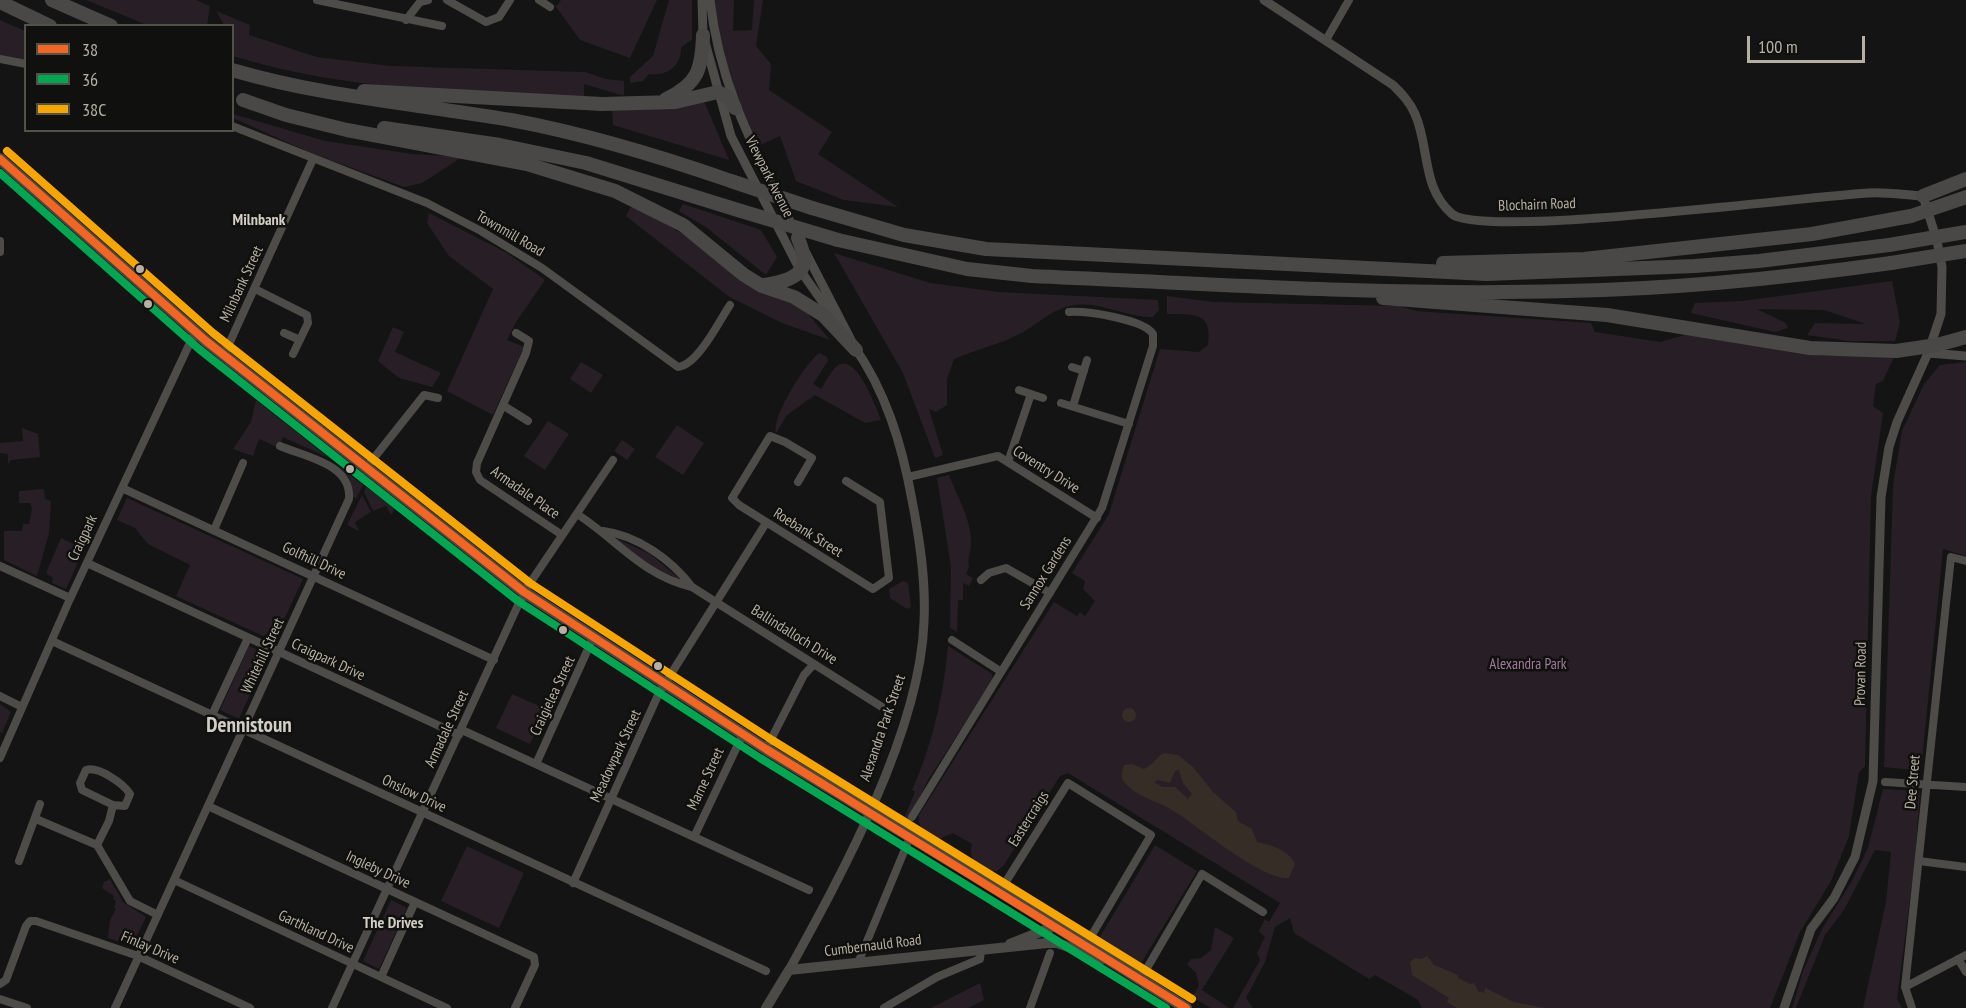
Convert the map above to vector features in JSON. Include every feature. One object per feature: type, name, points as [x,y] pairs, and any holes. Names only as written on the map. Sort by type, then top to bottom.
[{"type":"highway","points":[[52,0],[106,24]]},
{"type":"highway","points":[[0,2],[46,24]]},
{"type":"highway","points":[[656,104],[680,92],[693,80],[703,61],[703,35]]},
{"type":"highway","points":[[234,70],[296,86],[573,132],[661,157],[812,208],[904,235],[986,249],[1487,274],[1575,273],[1760,261],[1966,232]]},
{"type":"highway","points":[[296,86],[561,103],[656,104],[718,92],[728,97],[735,108]]},
{"type":"highway","points":[[238,99],[295,114],[553,155],[620,172],[838,240],[967,269],[1032,276],[1480,292],[1576,291],[1752,280],[1892,263],[1966,251]]},
{"type":"highway","points":[[238,99],[286,115],[347,130],[527,164],[615,191],[683,225],[744,276],[762,286],[794,297],[823,315],[856,350]]},
{"type":"highway","points":[[1923,196],[1966,178]]},
{"type":"highway","points":[[1324,265],[1584,259],[1812,234],[1911,216],[1966,197]]},
{"type":"highway","points":[[762,286],[785,282],[800,270],[804,261],[798,238]]},
{"type":"highway","points":[[1244,285],[1607,315],[1810,348],[1896,351],[1931,346],[1966,336]]},
{"type":"main road","points":[[0,159],[195,332],[525,593],[766,749],[1055,926]]},
{"type":"main road","name":"Cumbernauld Road","points":[[1004,946],[1055,926],[1186,1008]]},
{"type":"main road","name":"Cumbernauld Road","points":[[789,970],[1004,946],[1057,943],[1114,963]]},
{"type":"main road","points":[[766,1008],[789,970]]},
{"type":"street","points":[[318,0],[442,26]]},
{"type":"street","points":[[406,20],[420,2],[428,0]]},
{"type":"street","points":[[447,0],[486,22],[499,17],[510,0]]},
{"type":"street","points":[[539,0],[550,7]]},
{"type":"street","name":"Viewpark Avenue","points":[[702,0],[703,35],[731,136],[800,270],[875,380],[892,419],[908,477]]},
{"type":"street","name":"Viewpark Avenue","points":[[710,0],[715,39],[735,108],[856,350]]},
{"type":"street","name":"Blochairn Road","points":[[1264,0],[1393,85],[1404,96],[1414,113],[1428,179],[1439,201],[1454,216],[1479,222],[1592,218],[1870,193],[1923,196]]},
{"type":"street","points":[[1326,40],[1349,0]]},
{"type":"street","points":[[0,59],[24,64]]},
{"type":"street","name":"Townmill Road","points":[[234,127],[427,203],[481,231],[542,268],[678,366],[690,363],[695,358],[730,305]]},
{"type":"street","name":"Milnbank Street","points":[[224,355],[313,159]]},
{"type":"street","name":"Provan Road","points":[[1784,1008],[1811,929],[1834,898],[1855,857],[1864,829],[1875,763],[1881,497],[1885,468],[1897,422],[1936,332],[1943,298],[1937,241],[1923,196]]},
{"type":"street","points":[[0,241],[0,252]]},
{"type":"street","points":[[255,289],[305,312],[308,323],[293,354]]},
{"type":"street","name":"Sannox Gardens","points":[[912,817],[997,682],[1000,671],[1097,518],[1129,424],[1154,340],[1150,330],[1144,326],[1088,311],[1069,312]]},
{"type":"street","name":"Craigpark","points":[[0,758],[4,738],[22,707],[70,598],[195,332]]},
{"type":"street","points":[[284,333],[300,340]]},
{"type":"street","name":"Armadale Place","points":[[516,333],[529,340],[504,406],[477,463],[478,476],[562,535]]},
{"type":"street","points":[[1928,353],[1966,356]]},
{"type":"street","points":[[1073,406],[1087,360]]},
{"type":"street","points":[[1072,367],[1084,371]]},
{"type":"street","points":[[1019,390],[1043,398]]},
{"type":"street","points":[[1008,462],[1031,394]]},
{"type":"street","points":[[366,468],[424,395],[438,398]]},
{"type":"street","points":[[1061,403],[1129,424]]},
{"type":"street","points":[[504,406],[528,421]]},
{"type":"street","name":"Roebank Street","points":[[798,482],[812,459],[785,442],[770,436],[732,498],[738,505],[873,589],[889,578],[880,502],[846,481]]},
{"type":"street","name":"Whitehill Street","points":[[115,1008],[347,505],[349,485],[338,470],[280,446]]},
{"type":"street","name":"Coventry Drive","points":[[908,477],[993,456],[1008,462],[1097,518]]},
{"type":"street","name":"Armadale Street","points":[[332,1008],[519,603],[613,460]]},
{"type":"street","points":[[214,530],[243,463]]},
{"type":"street","name":"Alexandra Park Street","points":[[789,970],[828,899],[869,812],[910,700],[918,669],[924,624],[922,561],[908,477]]},
{"type":"street","name":"Golfhill Drive","points":[[122,488],[494,660]]},
{"type":"street","name":"Ballindalloch Drive","points":[[577,514],[603,531],[621,550],[644,568],[678,584],[692,587]]},
{"type":"street","name":"Meadowpark Street","points":[[573,883],[665,684],[766,523]]},
{"type":"street","name":"Ballindalloch Drive","points":[[603,531],[615,532],[644,546],[671,564],[692,587],[882,707]]},
{"type":"street","name":"Dee Street","points":[[1912,1008],[1905,987],[1951,556],[1966,561]]},
{"type":"street","name":"Craigpark Drive","points":[[87,563],[279,652],[460,733],[536,764],[809,890]]},
{"type":"street","points":[[0,566],[70,598]]},
{"type":"street","points":[[981,580],[989,573],[1006,568],[1050,592]]},
{"type":"street","points":[[212,715],[248,638]]},
{"type":"street","name":"Craigielea Street","points":[[536,764],[593,638]]},
{"type":"street","points":[[952,640],[1000,671]]},
{"type":"street","name":"Onslow Drive","points":[[52,641],[766,972]]},
{"type":"street","points":[[766,749],[804,675],[814,664]]},
{"type":"street","points":[[0,696],[22,707]]},
{"type":"street","name":"Marne Street","points":[[694,837],[743,734]]},
{"type":"street","points":[[96,770],[128,790],[130,797],[128,804],[121,807],[112,805],[82,790],[80,783],[86,771],[96,770]]},
{"type":"street","points":[[1885,782],[1911,782],[1966,788]]},
{"type":"street","name":"Eastercraigs","points":[[1000,891],[1068,783],[1151,835],[1086,945]]},
{"type":"street","points":[[19,861],[40,804]]},
{"type":"street","points":[[97,845],[109,821],[112,805]]},
{"type":"street","name":"Ingleby Drive","points":[[208,806],[534,957],[536,960],[515,1008]]},
{"type":"street","points":[[36,819],[97,845],[130,901],[159,915]]},
{"type":"street","points":[[855,963],[910,837]]},
{"type":"street","points":[[1920,861],[1966,867]]},
{"type":"street","points":[[1140,980],[1202,874],[1263,912]]},
{"type":"street","name":"Garthland Drive","points":[[174,880],[447,1008]]},
{"type":"street","points":[[381,977],[415,902]]},
{"type":"street","name":"Finlay Drive","points":[[0,984],[6,980],[26,926],[30,921],[36,921],[138,956],[250,1008]]},
{"type":"street","points":[[884,1008],[937,977],[980,959],[981,949]]},
{"type":"street","points":[[1031,1008],[1050,953]]},
{"type":"street","points":[[1905,987],[1962,957],[1966,972]]},
{"type":"street","points":[[0,999],[27,1008]]},
{"type":"green space","points":[[86,0],[196,0],[210,6],[207,24],[145,24]]},
{"type":"green space","points":[[561,0],[657,0],[630,58],[580,40],[556,7]]},
{"type":"green space","points":[[669,0],[692,0],[692,40],[681,47],[679,60],[672,69],[661,74],[649,74],[643,81],[630,83],[630,77],[653,56]]},
{"type":"green space","points":[[713,0],[734,0],[733,31],[752,30],[754,0],[763,0],[756,46],[771,64],[769,90],[832,132],[818,154],[898,207],[844,200],[796,181],[780,136],[758,146],[732,91],[720,52]]},
{"type":"green space","points":[[216,11],[250,25],[249,35],[317,57],[390,66],[585,72],[606,79],[624,81],[624,96],[584,84],[584,97],[405,88],[317,76],[234,56],[234,24],[223,24]]},
{"type":"green space","points":[[0,20],[24,31],[24,61],[0,56]]},
{"type":"green space","points":[[704,101],[729,160],[613,125],[612,109]]},
{"type":"green space","points":[[234,114],[325,141],[412,154],[462,157],[422,183],[404,187],[309,152],[234,118]]},
{"type":"green space","points":[[633,203],[692,240],[741,282],[804,309],[830,340],[782,323],[728,296],[626,216]]},
{"type":"green space","points":[[683,204],[761,230],[777,257],[766,275],[707,228],[679,211]]},
{"type":"green space","points":[[429,213],[507,253],[545,280],[516,322],[507,340],[524,347],[493,415],[447,391],[493,289],[449,256],[427,223]]},
{"type":"green space","points":[[834,253],[930,283],[999,292],[1158,300],[1159,310],[1153,317],[1143,317],[1096,306],[1068,306],[1015,336],[954,359],[947,379],[947,405],[936,412],[929,409],[943,455],[935,458],[903,373]]},
{"type":"green space","points":[[1892,281],[1900,322],[1895,341],[1849,341],[1807,335],[1815,323],[1866,324],[1824,310],[1757,309],[1786,323],[1788,328],[1775,332],[1691,313],[1695,303],[1742,301]]},
{"type":"green space","name":"Alexandra Park","points":[[1167,296],[1213,302],[1399,306],[1416,311],[1591,323],[1595,332],[1660,342],[1685,335],[1824,356],[1895,355],[1883,381],[1876,384],[1873,406],[1883,413],[1871,496],[1865,766],[1859,772],[1849,836],[1831,881],[1800,932],[1770,1008],[1422,1008],[1418,1000],[1375,975],[1369,979],[1294,933],[1290,918],[1275,927],[1265,962],[1246,998],[1253,1008],[1233,1008],[1260,960],[1257,953],[1265,937],[1259,931],[1265,919],[1269,922],[1280,903],[1068,773],[1060,776],[1004,865],[997,871],[981,868],[973,860],[972,844],[953,833],[939,839],[924,831],[919,815],[1054,602],[1077,616],[1080,612],[1085,616],[1095,601],[1083,589],[1085,581],[1072,573],[1109,514],[1160,349],[1199,352],[1208,345],[1209,334],[1204,320],[1192,315],[1167,314]]},
{"type":"green space","points":[[393,327],[404,332],[395,352],[441,373],[432,387],[399,378],[378,361]]},
{"type":"green space","points":[[819,353],[827,357],[828,361],[813,384],[821,389],[837,366],[844,364],[851,367],[865,384],[881,420],[865,423],[815,395],[787,415],[776,433],[776,425],[784,403],[806,368]]},
{"type":"green space","points":[[581,362],[603,375],[591,393],[570,379]]},
{"type":"green space","points":[[1966,362],[1966,556],[1943,549],[1921,771],[1884,767],[1893,485],[1902,431],[1924,384],[1940,365]]},
{"type":"green space","points":[[256,400],[329,458],[283,437],[279,448],[259,439],[253,456],[233,449],[251,422]]},
{"type":"green space","points":[[548,421],[569,434],[545,470],[524,456]]},
{"type":"green space","points":[[677,425],[704,443],[683,475],[655,457]]},
{"type":"green space","points":[[22,428],[38,434],[40,457],[11,460],[8,464],[8,454],[0,453],[0,443],[23,441]]},
{"type":"green space","points":[[622,440],[635,449],[627,460],[614,451]]},
{"type":"green space","points":[[340,467],[363,485],[356,499],[352,496],[350,479]]},
{"type":"green space","points":[[949,475],[971,535],[969,567],[966,574],[973,578],[969,586],[963,583],[963,600],[958,600],[957,632],[950,628],[951,567],[937,478]]},
{"type":"green space","points":[[366,487],[395,508],[391,515],[386,506],[373,511],[364,492]]},
{"type":"green space","points":[[44,489],[45,499],[51,501],[49,533],[37,576],[4,560],[4,531],[22,531],[23,524],[29,524],[32,509],[30,503],[19,503],[19,491]]},
{"type":"green space","points":[[362,495],[371,512],[355,522],[359,531],[347,525]]},
{"type":"green space","points":[[127,498],[303,579],[274,641],[176,596],[190,565],[148,544],[135,528],[117,520]]},
{"type":"green space","points":[[613,537],[650,554],[681,580],[644,563]]},
{"type":"green space","points":[[61,538],[84,549],[66,589],[52,583],[53,578],[46,573]]},
{"type":"green space","points":[[903,581],[908,583],[911,607],[907,609],[890,598],[889,589]]},
{"type":"green space","points":[[249,646],[268,655],[239,719],[220,710]]},
{"type":"green space","points":[[948,646],[992,674],[993,680],[928,780],[908,820],[904,818],[915,792],[912,790],[926,755],[936,720]]},
{"type":"green space","points":[[512,694],[546,709],[530,744],[496,728]]},
{"type":"green space","points":[[0,704],[11,712],[2,733],[0,732]]},
{"type":"green space","points":[[1883,789],[1920,791],[1915,860],[1897,999],[1902,1008],[1863,1008],[1886,902],[1891,852],[1875,850],[1844,910],[1825,935],[1796,1008],[1792,1008],[1803,971],[1822,929],[1852,881],[1868,848]]},
{"type":"green space","points":[[1155,845],[1197,871],[1140,965],[1098,940]]},
{"type":"green space","points":[[467,846],[524,873],[499,928],[441,901]]},
{"type":"green space","points":[[110,879],[123,902],[146,917],[132,946],[108,938],[110,920],[116,909],[114,908],[116,901],[113,899],[114,896],[102,888],[104,882]]},
{"type":"green space","points":[[391,900],[407,908],[379,969],[363,961]]},
{"type":"green space","points":[[1215,927],[1234,938],[1202,990],[1229,1008],[1211,1008],[1192,997],[1199,986],[1196,973],[1187,964],[1191,959],[1201,958],[1211,950]]},
{"type":"green space","points":[[980,983],[984,1000],[968,1008],[931,1008]]},
{"type":"shaded area","points":[[1126,708],[1132,708],[1136,715],[1132,722],[1126,722],[1122,718],[1122,712]]},
{"type":"shaded area","points":[[1164,753],[1178,755],[1193,767],[1213,792],[1236,812],[1238,821],[1252,829],[1257,842],[1274,847],[1288,855],[1295,864],[1289,878],[1277,877],[1247,862],[1172,810],[1140,795],[1124,782],[1122,771],[1124,765],[1132,764],[1144,769]],"holes":[[[1179,770],[1183,783],[1192,794],[1188,799],[1175,787],[1162,787],[1154,782],[1158,780],[1170,783],[1175,771]]]},
{"type":"shaded area","points":[[1427,956],[1434,965],[1458,975],[1458,978],[1470,984],[1474,983],[1478,991],[1484,993],[1485,988],[1514,1002],[1545,1008],[1457,1008],[1447,1002],[1449,998],[1412,975],[1410,962],[1415,958],[1421,959]]},
{"type":"transit line","name":"38C","points":[[7,151],[213,333],[530,583],[772,740],[1192,999]]},
{"type":"transit line","name":"38","points":[[0,159],[206,341],[524,592],[766,749],[1186,1008]]},
{"type":"transit line","name":"36","points":[[0,173],[199,349],[518,601],[760,758],[1166,1008]]},
{"type":"district","name":"Milnbank","points":[[259,220]]},
{"type":"district","name":"Dennistoun","points":[[249,726]]},
{"type":"district","name":"The Drives","points":[[393,923]]}]
